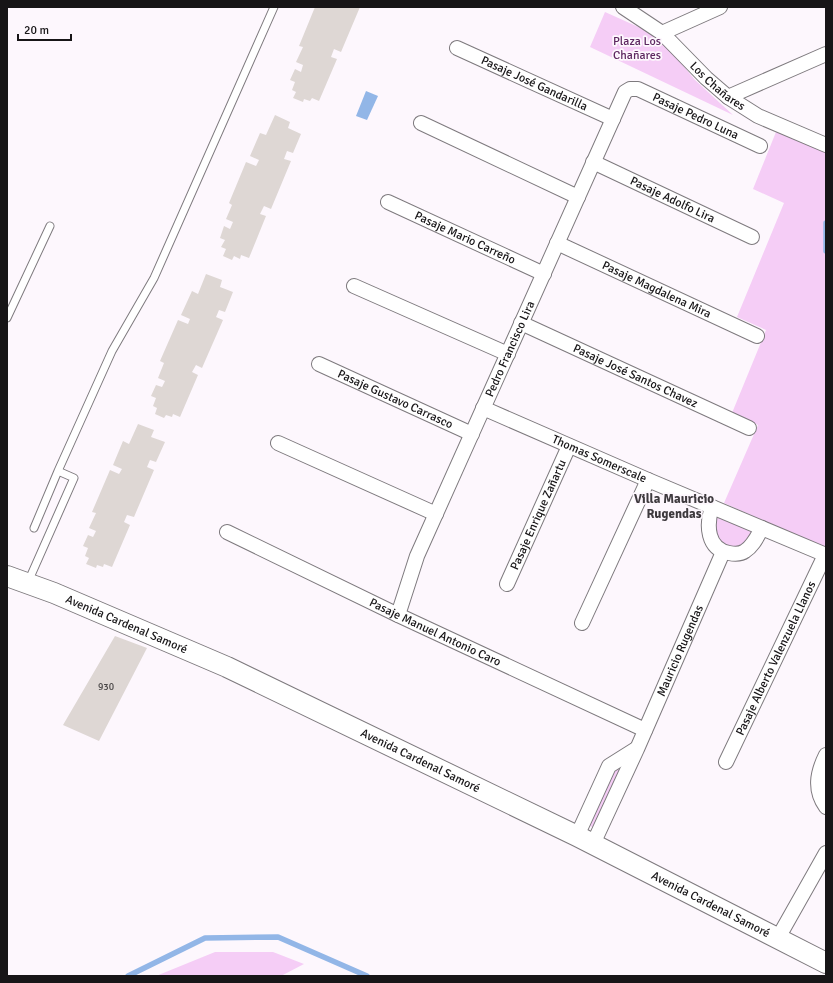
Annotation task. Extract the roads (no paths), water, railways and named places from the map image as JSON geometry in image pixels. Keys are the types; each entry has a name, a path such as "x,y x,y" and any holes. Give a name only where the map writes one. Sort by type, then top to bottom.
{"main road":[{"name":"Avenida Cardenal Samoré","path":"7,576 54,593 228,667 585,840 824,962"}],"street":[{"name":"Los Chañares","path":"623,7 662,33 728,98 758,116 825,144"},
{"path":"662,33 720,7"},
{"name":"Pasaje José Gandarilla","path":"457,48 613,119"},
{"path":"728,98 826,54"},
{"name":"Pedro Francisco Lira","path":"398,615 417,556 593,162 625,92 630,89"},
{"name":"Pasaje Pedro Luna","path":"630,89 638,89 760,146"},
{"path":"421,123 578,197"},
{"name":"Pasaje Adolfo Lira","path":"593,162 752,237"},
{"name":"Pasaje Mario Carreño","path":"388,202 544,274"},
{"name":"Pasaje Magdalena Mira","path":"557,243 757,336"},
{"path":"354,286 508,354"},
{"name":"Pasaje José Santos Chavez","path":"521,323 749,428"},
{"name":"Pasaje Gustavo Carrasco","path":"319,364 472,434"},
{"name":"Thomas Somerscale","path":"484,408 569,446 825,555"},
{"path":"278,443 436,514"},
{"name":"Pasaje Enrique Zañartu","path":"507,584 569,446"},
{"path":"582,623 648,480"},
{"path":"712,507 708,520 710,533 714,545 723,552 733,554 744,552 753,544 762,528"},
{"name":"Pasaje Manuel Antonio Caro","path":"227,532 398,615 645,730"},
{"name":"Mauricio Rugendas","path":"585,840 609,766 637,749 723,552"},
{"name":"Pasaje Alberto Valenzuela Llanos","path":"726,762 825,555"},
{"path":"826,755 820,768 817,783 821,801 826,807"},
{"path":"778,938 826,853"}],"lane":[{"path":"34,528 112,351 154,278 274,7"},
{"path":"7,318 50,226"},
{"path":"28,583 74,478 58,471"}],"water":[{"path":"366,91 378,96 367,120 356,116"}],"waterway":[{"path":"826,223 826,251"},
{"path":"128,976 205,938 278,937 367,976"}],"district":[{"name":"Villa Mauricio Rugendas","path":"674,506"}],"park label":[{"name":"Plaza Los Chañares","path":"637,48"}]}
